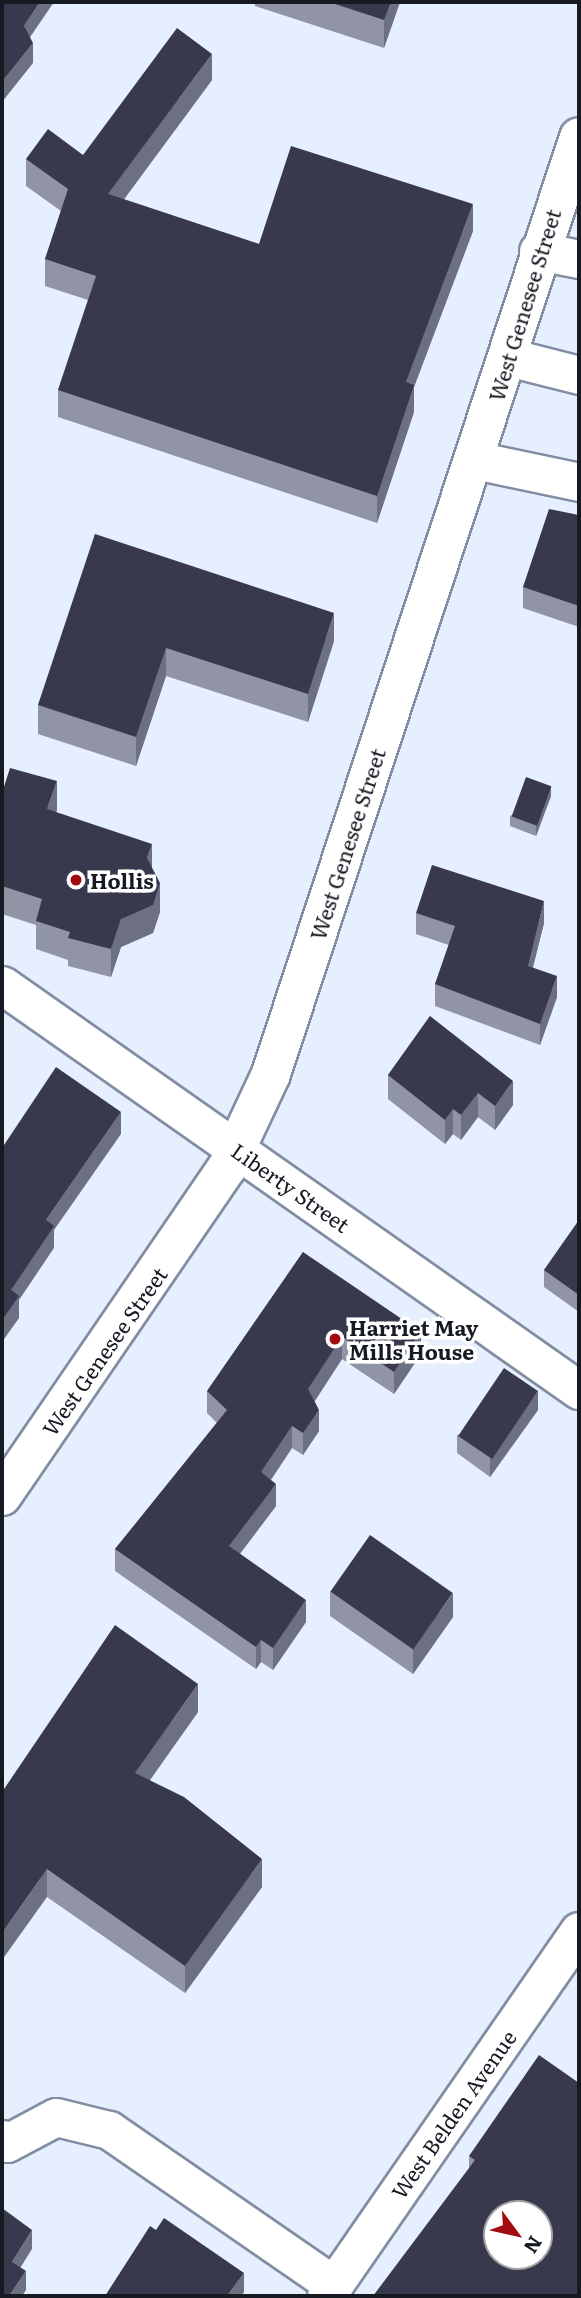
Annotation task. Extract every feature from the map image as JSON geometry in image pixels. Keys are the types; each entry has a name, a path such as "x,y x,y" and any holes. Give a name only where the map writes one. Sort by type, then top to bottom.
{"main road":[{"name":"West Genesee Street","path":"2,1496 118,1335 237,1149 271,1074 508,357 538,251 579,137"}],"street":[{"path":"538,251 579,259"},
{"path":"508,357 579,375"},
{"path":"474,460 579,482"},
{"name":"Liberty Street","path":"2,985 579,1390"},
{"name":"West Belden Avenue","path":"330,2291 579,1931"},
{"path":"2,2139 7,2143 56,2117 109,2130 330,2291"}],"building":[{"path":"2,2 40,2 24,26 33,43 2,82"},
{"path":"329,2 391,2 384,20"},
{"path":"177,28 212,54 108,194 259,244 291,146 473,204 406,382 414,385 377,496 58,390 96,276 45,259 68,189 26,159 48,129 83,155"},
{"path":"549,509 579,515 579,606 523,587"},
{"path":"95,534 334,613 308,694 166,648 136,737 38,705"},
{"name":"Hollis","path":"10,768 57,781 47,809 152,844 147,858 160,883 153,905 121,919 111,949 68,938 70,932 36,921 42,899 2,886 2,793"},
{"path":"526,777 551,786 537,826 512,816"},
{"path":"432,865 544,901 528,966 557,976 540,1024 435,984 455,926 416,913"},
{"path":"430,1016 513,1081 495,1106 478,1093 461,1115 453,1109 445,1120 388,1075"},
{"path":"56,1067 121,1112 46,1220 54,1226 11,1290 19,1296 2,1320 2,1148"},
{"path":"579,1220 579,1295 544,1270"},
{"path":"303,1252 421,1332 394,1372 342,1337 308,1389 319,1410 303,1433 292,1426 261,1472 276,1484 229,1546 306,1600 273,1648 261,1640 256,1647 115,1549 227,1410 207,1391"},
{"path":"504,1368 538,1391 492,1459 458,1436"},
{"path":"370,1535 453,1593 413,1649 330,1592"},
{"path":"115,1625 198,1684 135,1773 184,1797 262,1859 185,1966 47,1869 2,1933 2,1792"},
{"path":"539,2055 579,2083 579,2296 373,2296 475,2160 469,2156"},
{"path":"2,2208 32,2230 12,2262 26,2271 9,2296 2,2296"},
{"path":"164,2218 244,2273 227,2296 105,2296 150,2226 156,2230"}],"place":[{"name":"Hollis","path":"76,880"},
{"name":"Harriet May Mills House","path":"335,1339"}]}
